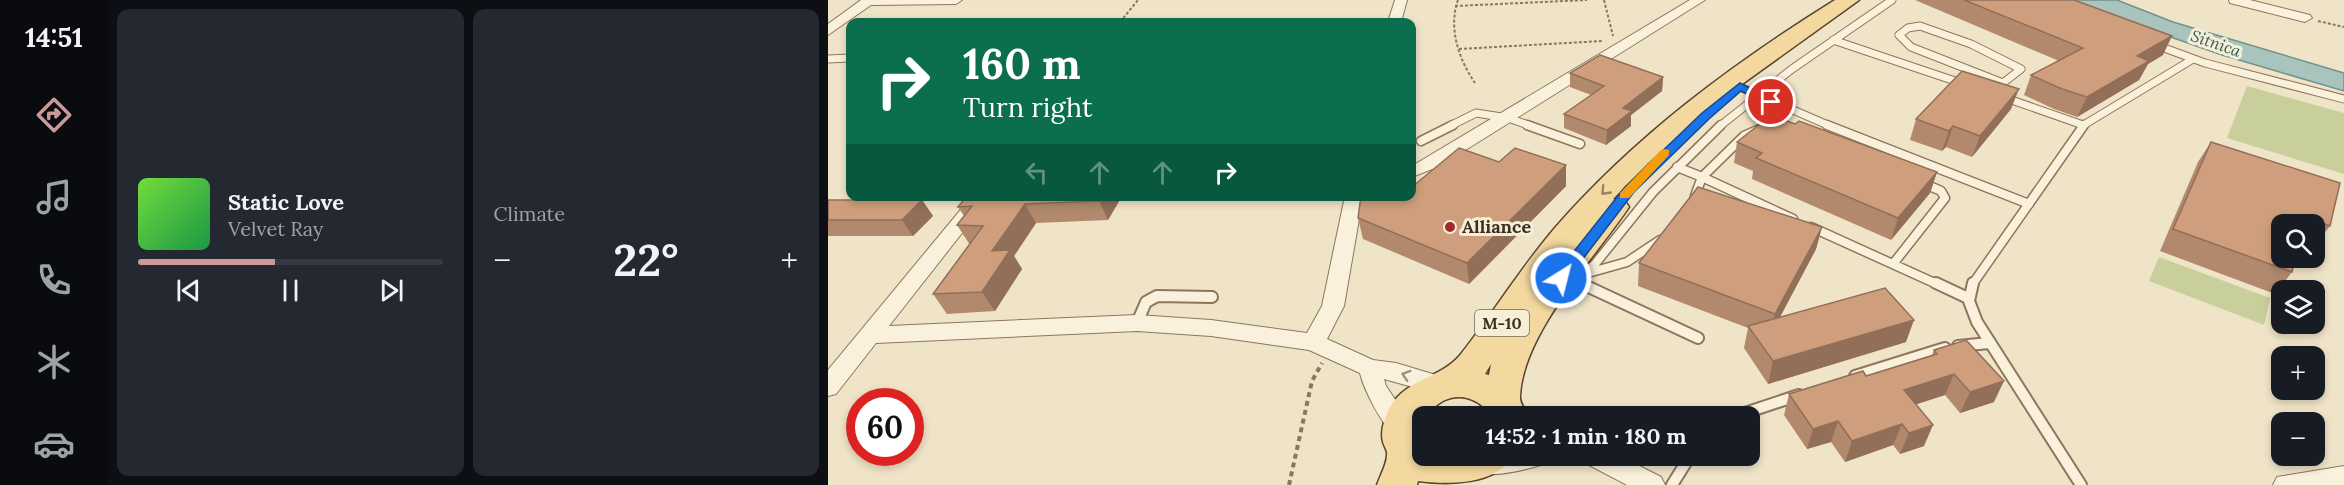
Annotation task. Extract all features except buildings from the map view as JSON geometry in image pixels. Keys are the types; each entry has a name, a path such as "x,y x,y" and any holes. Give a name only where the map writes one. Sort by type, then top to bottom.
{"main road":[{"name":"M-10","path":"1402,455 1406,412 1416,400 1446,385 1472,365 1576,221 1631,164 1694,107 1736,75 1849,0"},
{"name":"M-10","path":"1510,406 1512,351 1564,287 1599,226 1629,189 1690,128 1749,91 1872,0"},
{"name":"M-10","path":"1446,385 1479,385 1505,406"},
{"path":"1402,455 1434,471 1451,472 1475,469"}],"street":[{"path":"828,31 868,1 957,0"},
{"path":"1396,18 1401,0"},
{"path":"1416,170 1508,118 1622,45 1699,0"},
{"path":"2235,0 2305,18"},
{"path":"828,387 978,201"},
{"path":"1322,345 1333,306 1353,201"},
{"path":"870,335 1137,323 1211,328 1322,345 1370,368 1446,385"},
{"path":"1370,368 1402,455"},
{"path":"1615,466 1652,485"},
{"path":"2286,485 2344,477"}],"lane":[{"path":"1588,273 1638,209 1677,167 1731,116 1749,91 1833,40 1892,0"},
{"path":"2003,83 1911,47 1899,35 1906,28 1919,26 1937,31 2021,69 2003,83 1989,92 2083,125"},
{"path":"1833,40 1978,88"},
{"path":"2150,42 2193,59 2344,99"},
{"path":"828,59 846,58"},
{"path":"2081,485 1970,310 1968,298 1970,288 2083,125 2193,59"},
{"path":"1749,91 2029,204"},
{"path":"1421,141 1476,112 1508,118 1580,144"},
{"path":"1689,206 1702,177 1750,131 1775,127"},
{"path":"1677,167 1968,298"},
{"path":"1893,264 1945,198 1941,191 1908,178"},
{"path":"1564,287 1588,273 1613,269 1629,262 1665,235"},
{"path":"1564,287 1698,338"},
{"path":"1137,323 1146,302 1157,296 1212,297"},
{"path":"1840,381 1941,349 1989,343"},
{"path":"1760,408 1808,392"},
{"path":"1672,485 1684,466"}],"path":[{"path":"1123,18 1138,0"},
{"path":"1458,0 1455,6 1461,59 1475,83"},
{"path":"1455,6 1587,0"},
{"path":"1604,0 1614,40 1622,45"},
{"path":"2305,18 2344,27"},
{"path":"1459,49 1603,41"},
{"path":"1288,485 1322,345"}],"green space":[{"path":"2247,86 2344,113 2344,174 2227,138"},
{"path":"2159,257 2270,298 2264,325 2149,281"}],"water":[{"name":"Sitnica","path":"2065,0 2117,0 2173,22 2344,73 2344,91 2222,55"}],"slow traffic":[{"path":"1624,196 1665,152"}],"place":[{"name":"Alliance","path":"1450,227"}],"route":[{"path":"1561,278 1629,189 1706,115 1740,87 1771,102"}]}
